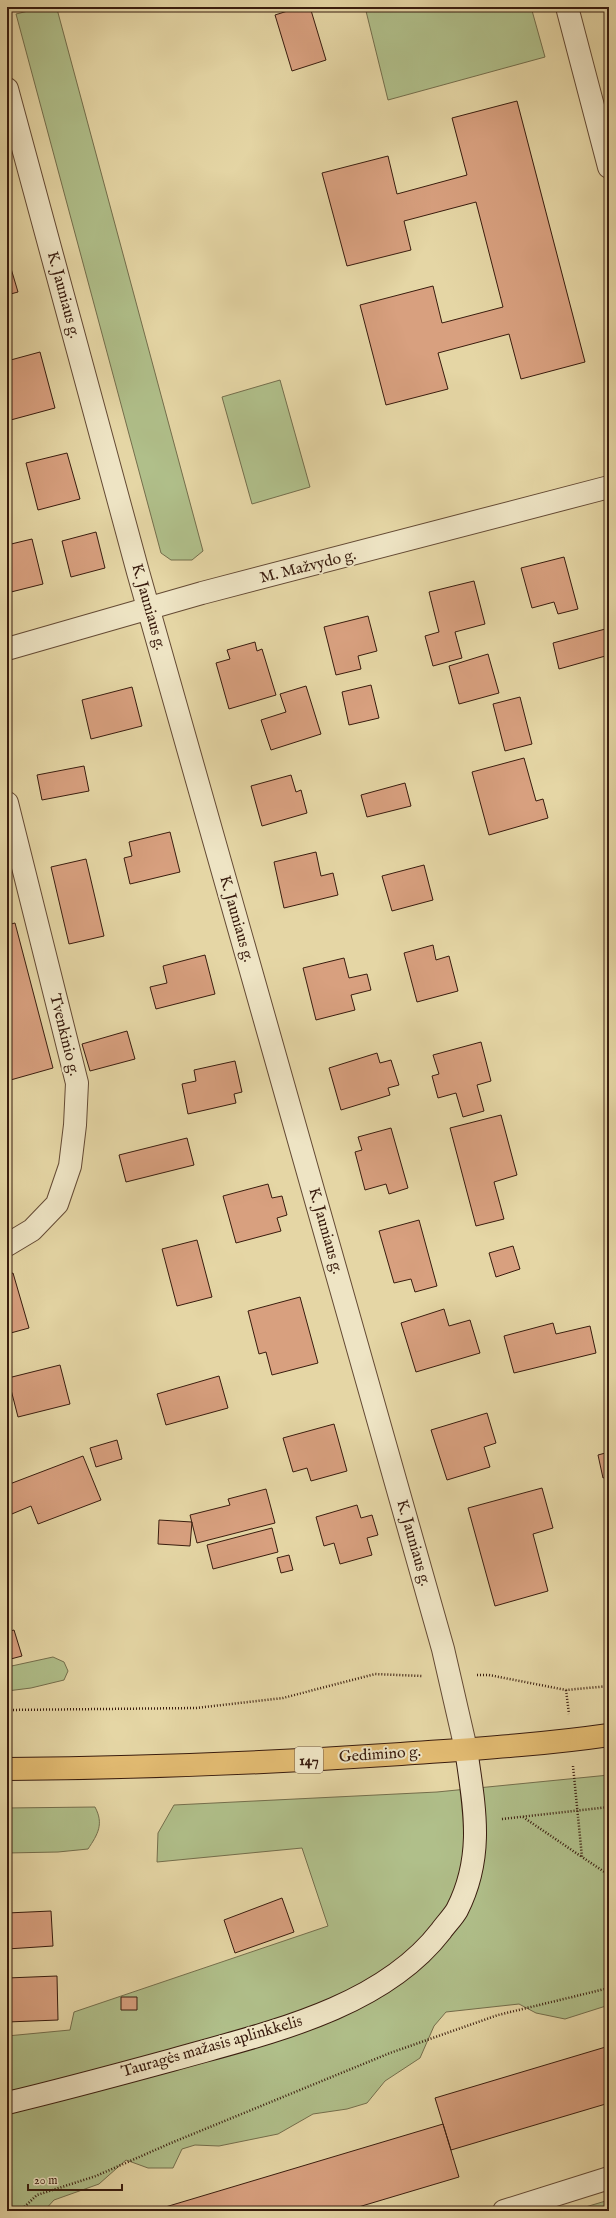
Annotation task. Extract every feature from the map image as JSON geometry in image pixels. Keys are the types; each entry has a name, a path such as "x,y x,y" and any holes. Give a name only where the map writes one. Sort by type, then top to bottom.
{"main road":[{"name":"Gedimino g.","path":"7,1769 159,1767 278,1762 466,1749 571,1740 609,1735"}],"street":[{"path":"567,7 609,167"},
{"name":"K. Jauniaus g.","path":"7,89 148,608 449,1675 466,1749"},
{"name":"M. Mažvydo g.","path":"7,649 148,608 609,487"},
{"name":"Tvenkinio g.","path":"7,803 76,1083 75,1125 70,1166 57,1204 32,1230 7,1245"},
{"name":"Tauragės mažasis aplinkkelis","path":"7,2103 282,2029 350,2001 405,1969 432,1943 457,1910 473,1867 476,1822 466,1749"},
{"path":"504,2211 609,2178"}],"path":[{"path":"7,1710 196,1708 283,1698 376,1674 417,1677 489,1675 566,1690 609,1686"},
{"path":"566,1690 582,1857"},
{"path":"498,1820 578,1812 609,1807"},
{"path":"522,1817 609,1875"},
{"path":"20,2211 37,2195 96,2176 390,2053 498,2015 609,1988"}],"green space":[{"path":"44,7 57,9 203,551 192,560 171,560 161,553 16,14"},
{"path":"365,7 531,7 545,57 388,100"},
{"path":"280,380 310,487 252,504 222,397"},
{"path":"53,1657 64,1662 68,1671 64,1680 31,1688 7,1691 7,1667"},
{"path":"609,1775 609,2005 565,2019 536,2013 519,2004 446,2012 434,2026 420,2058 385,2081 367,2103 347,2109 313,2114 278,2134 219,2146 195,2145 182,2149 173,2168 148,2168 126,2160 99,2184 54,2200 44,2211 7,2211 7,2036 70,2030 74,2012 328,1926 302,1848 157,1862 158,1833 174,1805 437,1792"},
{"path":"95,1807 98,1813 99,1829 88,1849 58,1852 7,1853 7,1808"},
{"path":"609,2200 609,2211 572,2211"}],"building":[{"path":"300,7 310,7 326,60 292,71 275,15"},
{"path":"517,101 585,362 521,379 509,334 438,353 448,389 386,405 360,305 433,286 442,323 503,307 476,202 404,221 411,250 347,266 322,173 388,156 397,194 467,175 452,118"},
{"path":"7,255 18,292 7,295"},
{"path":"40,352 55,408 7,421 7,361"},
{"path":"67,453 80,499 38,510 26,463"},
{"path":"96,532 105,568 71,577 62,541"},
{"path":"32,539 43,584 7,593 7,545"},
{"path":"564,557 578,609 558,614 554,602 532,608 521,568"},
{"path":"474,581 485,624 455,632 462,658 433,666 425,636 439,632 429,592"},
{"path":"368,616 377,651 358,656 361,669 336,675 324,627"},
{"path":"609,628 609,655 559,669 553,643"},
{"path":"255,642 257,651 262,649 276,695 229,709 216,663 230,659 227,650"},
{"path":"488,654 499,693 459,704 449,666"},
{"path":"371,685 379,718 349,725 342,692"},
{"path":"306,686 321,734 271,750 261,720 286,712 280,694"},
{"path":"132,687 142,726 91,739 82,700"},
{"path":"520,697 532,744 505,751 493,704"},
{"path":"609,729 609,744 605,730"},
{"path":"524,758 536,801 543,799 548,818 489,835 472,772"},
{"path":"84,766 89,791 42,800 37,775"},
{"path":"291,775 296,792 301,790 307,813 262,826 251,786"},
{"path":"405,783 411,806 367,817 361,795"},
{"path":"170,832 180,872 130,884 124,858 132,856 129,842"},
{"path":"316,852 321,876 333,873 338,895 284,908 274,862"},
{"path":"86,859 104,936 69,944 51,867"},
{"path":"424,865 433,900 392,911 382,876"},
{"path":"15,923 53,1068 7,1081 7,925"},
{"path":"433,945 436,960 449,956 458,991 417,1002 404,953"},
{"path":"205,955 215,994 156,1009 150,987 167,983 163,966"},
{"path":"344,958 349,978 367,974 371,990 351,995 355,1010 316,1020 303,968"},
{"path":"127,1031 135,1059 90,1071 82,1044"},
{"path":"481,1042 491,1081 477,1085 484,1111 463,1117 456,1093 438,1098 432,1076 439,1074 433,1055"},
{"path":"377,1053 380,1063 391,1060 399,1085 388,1088 390,1095 341,1110 329,1068"},
{"path":"235,1061 242,1092 234,1094 236,1103 188,1114 182,1084 196,1081 194,1070"},
{"path":"501,1115 517,1175 494,1182 504,1219 476,1226 450,1128"},
{"path":"391,1128 408,1188 389,1194 386,1184 365,1190 355,1152 362,1150 358,1137"},
{"path":"187,1138 194,1165 126,1182 119,1155"},
{"path":"268,1184 272,1198 282,1196 287,1215 277,1218 281,1231 236,1243 223,1196"},
{"path":"419,1220 437,1286 415,1292 411,1279 394,1283 379,1231"},
{"path":"197,1240 212,1297 177,1306 162,1249"},
{"path":"513,1246 520,1269 496,1277 489,1253"},
{"path":"13,1273 29,1328 7,1334 7,1275"},
{"path":"300,1297 318,1363 272,1375 266,1352 259,1354 248,1311"},
{"path":"444,1309 449,1326 470,1320 480,1353 416,1372 401,1323"},
{"path":"553,1323 556,1334 590,1326 596,1353 514,1373 504,1336"},
{"path":"60,1365 70,1404 18,1417 8,1378"},
{"path":"219,1376 228,1408 166,1425 157,1394"},
{"path":"487,1413 496,1443 484,1447 490,1467 447,1480 431,1430"},
{"path":"334,1424 347,1471 311,1481 307,1468 293,1472 283,1438"},
{"path":"117,1440 122,1459 96,1467 90,1448"},
{"path":"609,1452 609,1476 603,1478 598,1455"},
{"path":"83,1456 101,1500 38,1524 31,1506 7,1516 7,1485"},
{"path":"542,1488 553,1528 533,1534 548,1591 495,1606 468,1508"},
{"path":"266,1489 275,1523 197,1543 190,1515 230,1505 228,1499"},
{"path":"357,1505 361,1518 372,1515 378,1535 367,1538 372,1555 340,1564 334,1543 324,1546 316,1517"},
{"path":"159,1520 192,1522 190,1546 158,1544"},
{"path":"272,1528 278,1552 213,1569 207,1545"},
{"path":"289,1555 293,1570 281,1573 277,1558"},
{"path":"14,1630 22,1656 7,1660 7,1632"},
{"path":"282,1898 294,1932 235,1953 224,1920"},
{"path":"51,1911 53,1946 7,1949 7,1913"},
{"path":"57,1976 58,2020 7,2022 7,1978"},
{"path":"121,1997 137,1997 137,2010 121,2010"},
{"path":"609,2046 609,2103 451,2150 435,2098"},
{"path":"443,2124 459,2177 345,2211 152,2211"}]}
